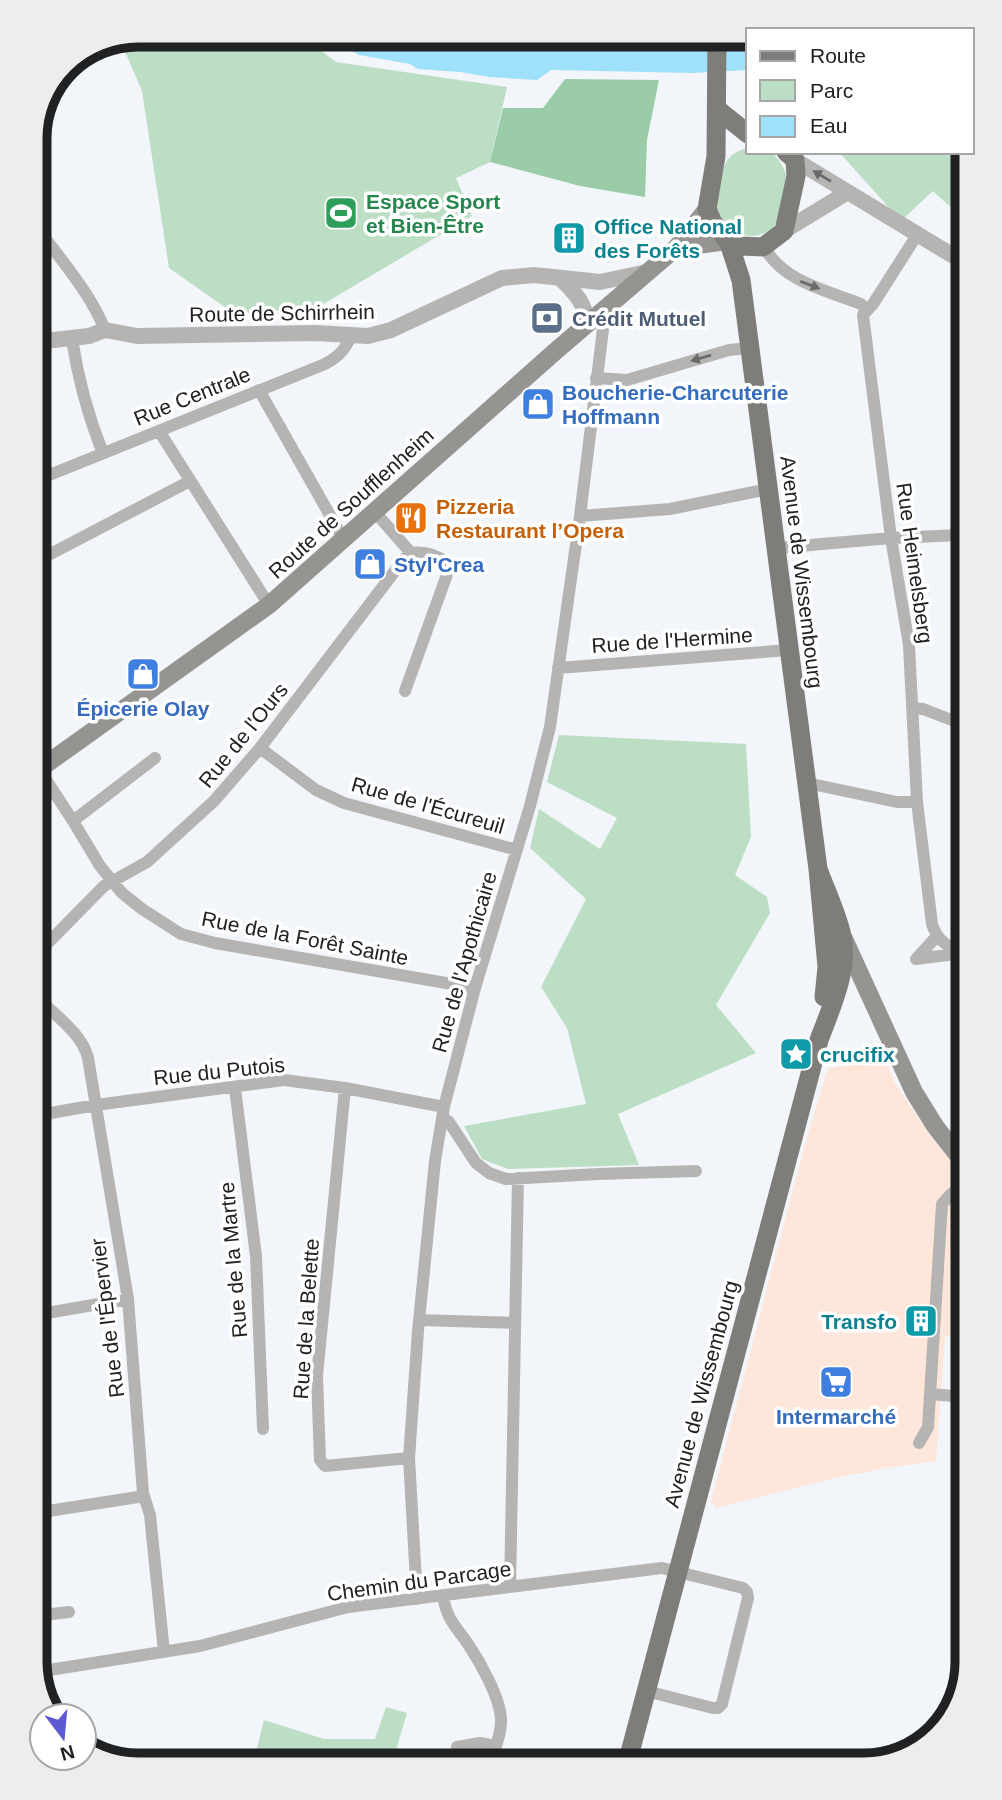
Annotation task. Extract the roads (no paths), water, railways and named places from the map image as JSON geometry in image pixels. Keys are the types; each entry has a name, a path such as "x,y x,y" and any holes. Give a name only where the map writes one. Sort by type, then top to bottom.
{"main road":[{"path":"707,209 716,156 717,47"},
{"path":"717,101 746,132"},
{"path":"716,156 723,148 746,135"},
{"path":"741,280 763,247 784,232 796,176 789,154"},
{"name":"Avenue de Wissembourg","path":"630,1753 819,1040 832,1003 836,973 822,915 741,280 728,242 712,221 707,209"},
{"name":"Route de Soufflenheim","path":"47,763 269,605 676,248 707,209"},
{"path":"676,248 728,242 763,247"},
{"name":"Avenue de Wissembourg","path":"818,869 842,934 844,951 820,1017 819,1040"},
{"path":"842,934 914,1092 955,1152"},
{"path":"836,973 866,988"},
{"path":"832,1003 838,994 846,989 866,988"}],"street":[{"path":"789,154 955,257"},
{"path":"784,232 848,192"},
{"path":"763,247 775,263 793,278 861,304 866,310 873,304 917,234"},
{"path":"47,241 99,313 105,330"},
{"name":"Route de Schirrhein","path":"47,341 89,336 105,330 137,336 315,333 368,336 391,330 502,278 534,275 600,282 647,272"},
{"path":"560,278 580,299 586,312 599,314 587,280"},
{"name":"Rue Heimelsberg","path":"866,310 863,323 908,646 917,802 932,924 937,936"},
{"name":"Rue de l'Apothicaire","path":"417,1599 409,1458 435,1161 443,1112 475,988 530,806 550,727 604,321 599,314"},
{"name":"Rue Centrale","path":"47,476 336,358 346,348 351,336"},
{"path":"72,339 85,402 103,453"},
{"path":"596,378 627,380 729,350 749,348"},
{"path":"258,390 344,540"},
{"path":"159,430 269,605"},
{"path":"47,556 190,481"},
{"path":"580,516 670,509 768,489"},
{"path":"375,512 411,553 421,551 442,558 448,563 449,569 405,691"},
{"path":"776,548 955,535"},
{"name":"Rue de l'Ours","path":"47,944 104,886 147,862 214,801 260,748 411,553"},
{"name":"Rue de l'Hermine","path":"558,668 789,650"},
{"path":"912,708 923,709 955,721"},
{"name":"Rue de l'Écureuil","path":"260,748 316,790 344,803 517,850"},
{"path":"73,821 155,758"},
{"name":"Rue de la Forêt Sainte","path":"47,781 100,866 122,893 181,934 215,943 475,988"},
{"path":"807,783 897,802 917,802"},
{"path":"955,949 937,936 916,959 955,954"},
{"name":"Rue de l'Épervier","path":"47,1007 85,1048 96,1105 128,1299 144,1493 150,1515 164,1652"},
{"name":"Rue du Putois","path":"47,1114 284,1080 345,1088 443,1112"},
{"name":"Rue de la Martre","path":"235,1088 256,1256 263,1429"},
{"name":"Rue de la Belette","path":"345,1088 317,1377 320,1460 325,1466 409,1458"},
{"path":"443,1112 476,1163 489,1173 506,1179 696,1171"},
{"path":"510,1587 518,1178"},
{"path":"919,1443 928,1427 942,1204 955,1192"},
{"path":"47,1313 128,1299"},
{"path":"419,1320 515,1323"},
{"path":"931,1394 955,1396"},
{"path":"47,1511 138,1497 144,1493"},
{"name":"Chemin du Parcage","path":"48,1670 200,1646 348,1607 662,1568 743,1588 748,1598 722,1704 713,1708 646,1691"},
{"path":"443,1596 446,1613 477,1657 501,1717 493,1753"},
{"path":"47,1615 69,1612"},
{"path":"457,1746 480,1743 495,1745"}],"water":[{"path":"344,47 746,47 746,70 693,73 551,70 537,80 418,69 410,64 359,55"}],"place":[{"name":"Espace Sport et Bien-Être","path":"341,213"},
{"name":"Office National des Forêts","path":"569,238"},
{"name":"Crédit Mutuel","path":"547,318"},
{"name":"Boucherie-Charcuterie Hoffmann","path":"538,404"},
{"name":"Pizzeria Restaurant l’Opera","path":"411,518"},
{"name":"Styl'Crea","path":"370,564"},
{"name":"Épicerie Olay","path":"143,674"},
{"name":"crucifix","path":"796,1054"},
{"name":"Transfo","path":"921,1321"},
{"name":"Intermarché","path":"836,1382"}]}
